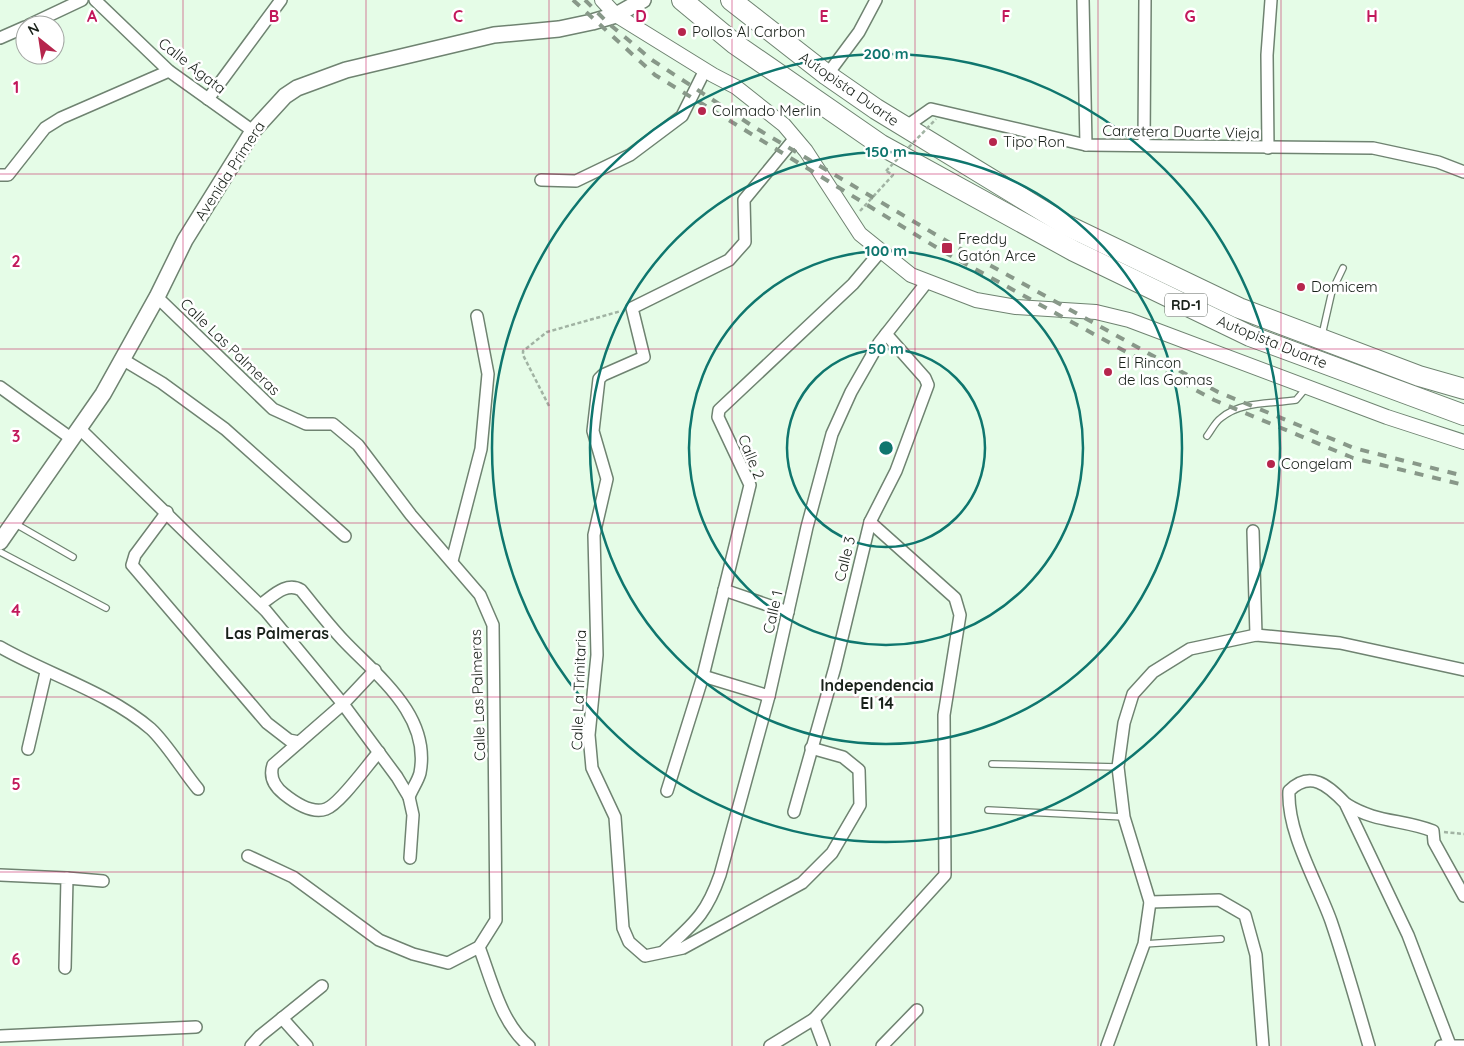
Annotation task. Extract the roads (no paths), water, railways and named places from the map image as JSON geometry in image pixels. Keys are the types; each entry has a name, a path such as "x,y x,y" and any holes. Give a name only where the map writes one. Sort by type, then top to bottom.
{"highway":[{"name":"Autopista Duarte","path":"682,0 735,44 881,144 1074,250 1250,336 1464,415"},
{"name":"Autopista Duarte","path":"731,0 827,75 904,128 1066,225 1240,308 1418,376 1464,388"}],"main road":[{"path":"616,15 626,0"},
{"name":"Avenida Primera","path":"0,542 76,433 122,359 157,297 185,240 253,130 274,107 297,88 346,70 494,35 559,28 616,15 643,0"}],"street":[{"path":"50,15 82,0"},
{"name":"Calle Ágata","path":"95,0 169,71 253,130"},
{"path":"208,99 281,0"},
{"path":"602,0 616,15 736,87 784,126 796,138 860,234 911,275 976,300 1016,308 1096,312 1129,320 1387,417 1464,442"},
{"path":"827,75 859,32 876,0"},
{"path":"1083,0 1086,145"},
{"path":"1144,144 1145,0"},
{"path":"1268,148 1268,55 1271,0"},
{"path":"0,38 15,31"},
{"path":"541,180 576,181 630,155 682,116 705,70"},
{"path":"0,176 8,175 29,145 45,128 53,123 169,71"},
{"name":"Carretera Duarte Vieja","path":"904,128 931,109 1086,145 1144,144 1268,148 1373,148 1438,162 1464,172"},
{"name":"Calle La Trinitaria","path":"796,138 744,200 746,239 729,260 632,308 644,357 603,374 597,386 593,431 607,478 594,535 597,655 589,735 592,768 615,817 623,928 629,942 645,956 683,948 802,883 832,854 860,805 859,770 843,757 811,748"},
{"name":"Calle 2","path":"666,791 703,676 750,486 718,417 719,410 853,284 880,252"},
{"name":"Calle 1","path":"663,952 698,920 712,898 770,696 807,527 832,434 851,392 886,334 927,282"},
{"name":"Calle Las Palmeras","path":"157,297 273,409 306,424 333,424 358,445 411,515 480,595 493,625 496,920 479,947"},
{"path":"452,561 481,449 488,374 477,316"},
{"name":"Calle 3","path":"794,812 835,667 870,522 896,471 928,385 925,378 886,334"},
{"path":"122,359 162,383 225,430 346,536"},
{"path":"0,387 76,433 167,512 260,605 343,704 409,797 413,815 410,858"},
{"path":"167,512 135,555 132,565 267,723 289,740 299,742"},
{"path":"770,1046 814,1019 945,875 944,715 960,615 955,598 870,522"},
{"path":"1253,531 1256,635"},
{"path":"260,605 285,588 294,586 301,590 343,640 374,670 411,716 420,747 420,773 409,797"},
{"path":"724,590 788,612"},
{"path":"1107,1046 1144,944 1150,902 1124,818 1118,767 1124,723 1134,694 1153,672 1190,649 1256,635 1340,643 1464,670"},
{"path":"0,647 46,672 115,704 151,730 198,789"},
{"path":"374,670 343,704 273,764 270,773 275,787 296,803 315,809 326,809 333,805 378,752"},
{"path":"28,749 46,672"},
{"path":"703,676 770,696"},
{"path":"1369,1046 1331,922 1293,824 1288,804 1289,791 1298,783 1314,781 1329,786 1345,803 1361,813 1378,819 1433,831 1434,842 1464,896"},
{"path":"1345,803 1408,935 1445,1045 1463,1046"},
{"path":"248,856 293,877 379,940 413,954 448,963 479,947 506,1017 513,1030 529,1046"},
{"path":"0,875 104,881"},
{"path":"65,968 67,878"},
{"path":"1150,902 1219,900 1245,915 1256,955 1263,1046"},
{"path":"251,1046 260,1036 322,986"},
{"path":"882,1046 917,1010"},
{"path":"282,1018 307,1046"},
{"path":"814,1019 824,1046"},
{"path":"0,1036 196,1027"}],"lane":[{"path":"1320,339 1325,329 1332,291 1343,268"},
{"path":"1207,436 1219,418 1233,410 1251,405 1296,400 1307,387"},
{"path":"14,523 73,557"},
{"path":"0,552 106,608"},
{"path":"992,764 1118,767"},
{"path":"988,810 1124,818"},
{"path":"1144,944 1221,939"}],"railway":[{"path":"573,0 655,75 944,252 1214,400 1353,458 1464,485"},
{"path":"585,0 607,22 652,60 754,127 950,243 1218,392 1354,448 1464,476"}],"place":[{"name":"Pollos Al Carbon","path":"682,32"},
{"name":"Colmado Merlin","path":"702,111"},
{"name":"Tipo Ron","path":"993,142"},
{"name":"Freddy Gatón Arce","path":"947,248"},
{"name":"Domicem","path":"1301,287"},
{"name":"El Rincon de las Gomas","path":"1108,372"},
{"name":"Congelam","path":"1271,464"}],"district":[{"name":"Las Palmeras","path":"277,633"},
{"name":"Independencia El 14","path":"877,694"}]}
